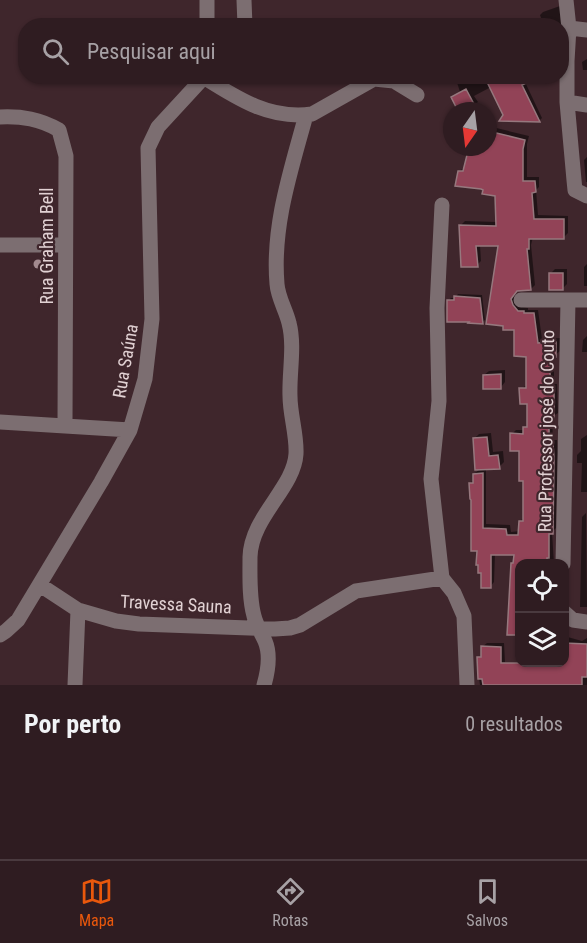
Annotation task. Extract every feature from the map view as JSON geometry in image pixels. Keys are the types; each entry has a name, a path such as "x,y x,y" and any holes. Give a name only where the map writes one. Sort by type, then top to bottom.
{"street":[{"path":"207,0 207,18"},
{"path":"244,0 245,18"},
{"path":"566,0 568,18"},
{"path":"569,28 587,30"},
{"name":"Rua Saúna","path":"0,634 18,620 102,482 130,430 145,379 152,319 148,148 158,127 204,84"},
{"path":"219,84 253,107 306,115 312,114 367,84"},
{"path":"399,84 417,95"},
{"path":"567,84 573,180 575,190 587,196"},
{"path":"567,102 587,105"},
{"path":"264,685 268,669 268,655 266,643 253,627 251,543 288,476 296,455 290,395 291,334 277,286 276,248 281,211 306,115"},
{"name":"Rua Graham Bell","path":"0,117 37,119 59,130 66,156 65,424"},
{"path":"442,205 437,308 439,401 431,479 442,578 454,593 464,616 467,685"},
{"path":"0,244 65,245"},
{"path":"521,300 587,300"},
{"name":"Rua Professor josé do Couto","path":"563,559 568,300"},
{"path":"0,422 65,424 130,430"},
{"name":"Travessa Sauna","path":"40,585 78,610 116,621 140,624 290,628 300,625 356,591 442,578"},
{"path":"75,685 78,610"},
{"path":"565,613 573,620 587,622"}],"building":[{"path":"488,84 524,84 522,85 540,122 499,121 503,115"},
{"path":"466,89 473,102 454,102 451,97"},
{"path":"497,133 525,140 523,181 535,181 536,192 532,193 534,219 564,219 564,239 529,239 529,249 527,249 531,290 517,291 511,299 518,311 534,313 538,343 556,342 556,357 550,357 550,388 554,388 554,418 549,419 549,444 553,444 554,458 553,534 549,534 549,558 515,559 515,635 507,635 511,563 513,563 514,555 491,555 491,588 481,588 481,573 478,573 478,565 476,565 477,551 471,551 469,483 473,483 473,474 483,473 483,528 506,529 507,535 518,535 519,521 523,521 523,481 519,481 519,451 510,451 510,433 523,434 523,427 527,427 527,404 520,404 519,388 526,388 526,357 514,356 514,330 503,330 503,326 486,324 498,246 476,246 478,267 461,267 459,225 496,226 495,196 482,194 481,189 455,186 458,171 463,171 467,156 497,156"},
{"path":"549,273 563,273 563,290 549,290"},
{"path":"454,296 480,298 483,324 447,322 447,300 454,300"},
{"path":"501,374 501,389 483,389 483,375"},
{"path":"487,437 489,456 498,455 500,469 475,470 473,438"},
{"path":"569,643 587,644 587,677 582,677 582,685 483,685 482,679 478,679 477,657 481,657 481,646 501,647 501,663 515,663 515,667 569,667"}]}
